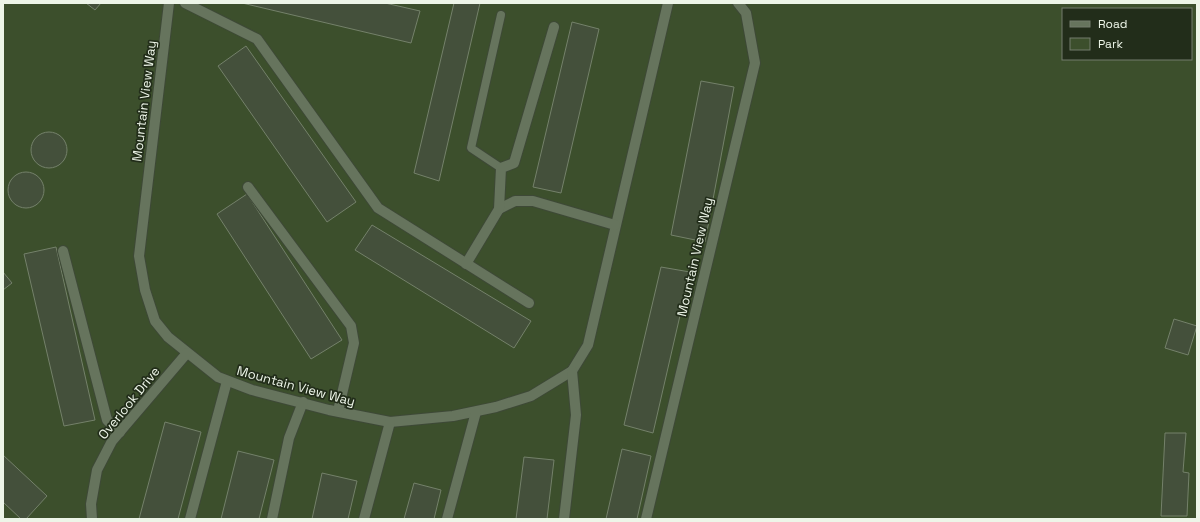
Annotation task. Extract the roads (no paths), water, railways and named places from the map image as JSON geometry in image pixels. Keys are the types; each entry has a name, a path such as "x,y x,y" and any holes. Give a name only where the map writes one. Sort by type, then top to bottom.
{"street":[{"name":"Mountain View Way","path":"169,3 139,256 145,290 155,321 168,337 187,353 218,377 227,381 252,390 304,402 338,412 390,422 453,416 476,412 531,396 572,371 588,345 668,3"},
{"path":"185,3 257,39 378,208 529,303"},
{"name":"Mountain View Way","path":"646,519 755,63 746,13 738,3"},
{"path":"466,264 499,208 500,168 514,163 554,26"},
{"path":"248,187 351,326 354,343 338,412"},
{"path":"499,208 515,201 534,201 615,225"},
{"path":"63,252 106,420 120,432"},
{"name":"Overlook Drive","path":"92,519 91,504 97,470 112,441 187,353"},
{"path":"564,519 576,415 572,371"},
{"path":"190,519 227,381"},
{"path":"272,519 289,438 304,402"},
{"path":"447,519 476,412"},
{"path":"364,519 390,422"}],"lane":[{"path":"500,168 471,148 501,15"}]}
